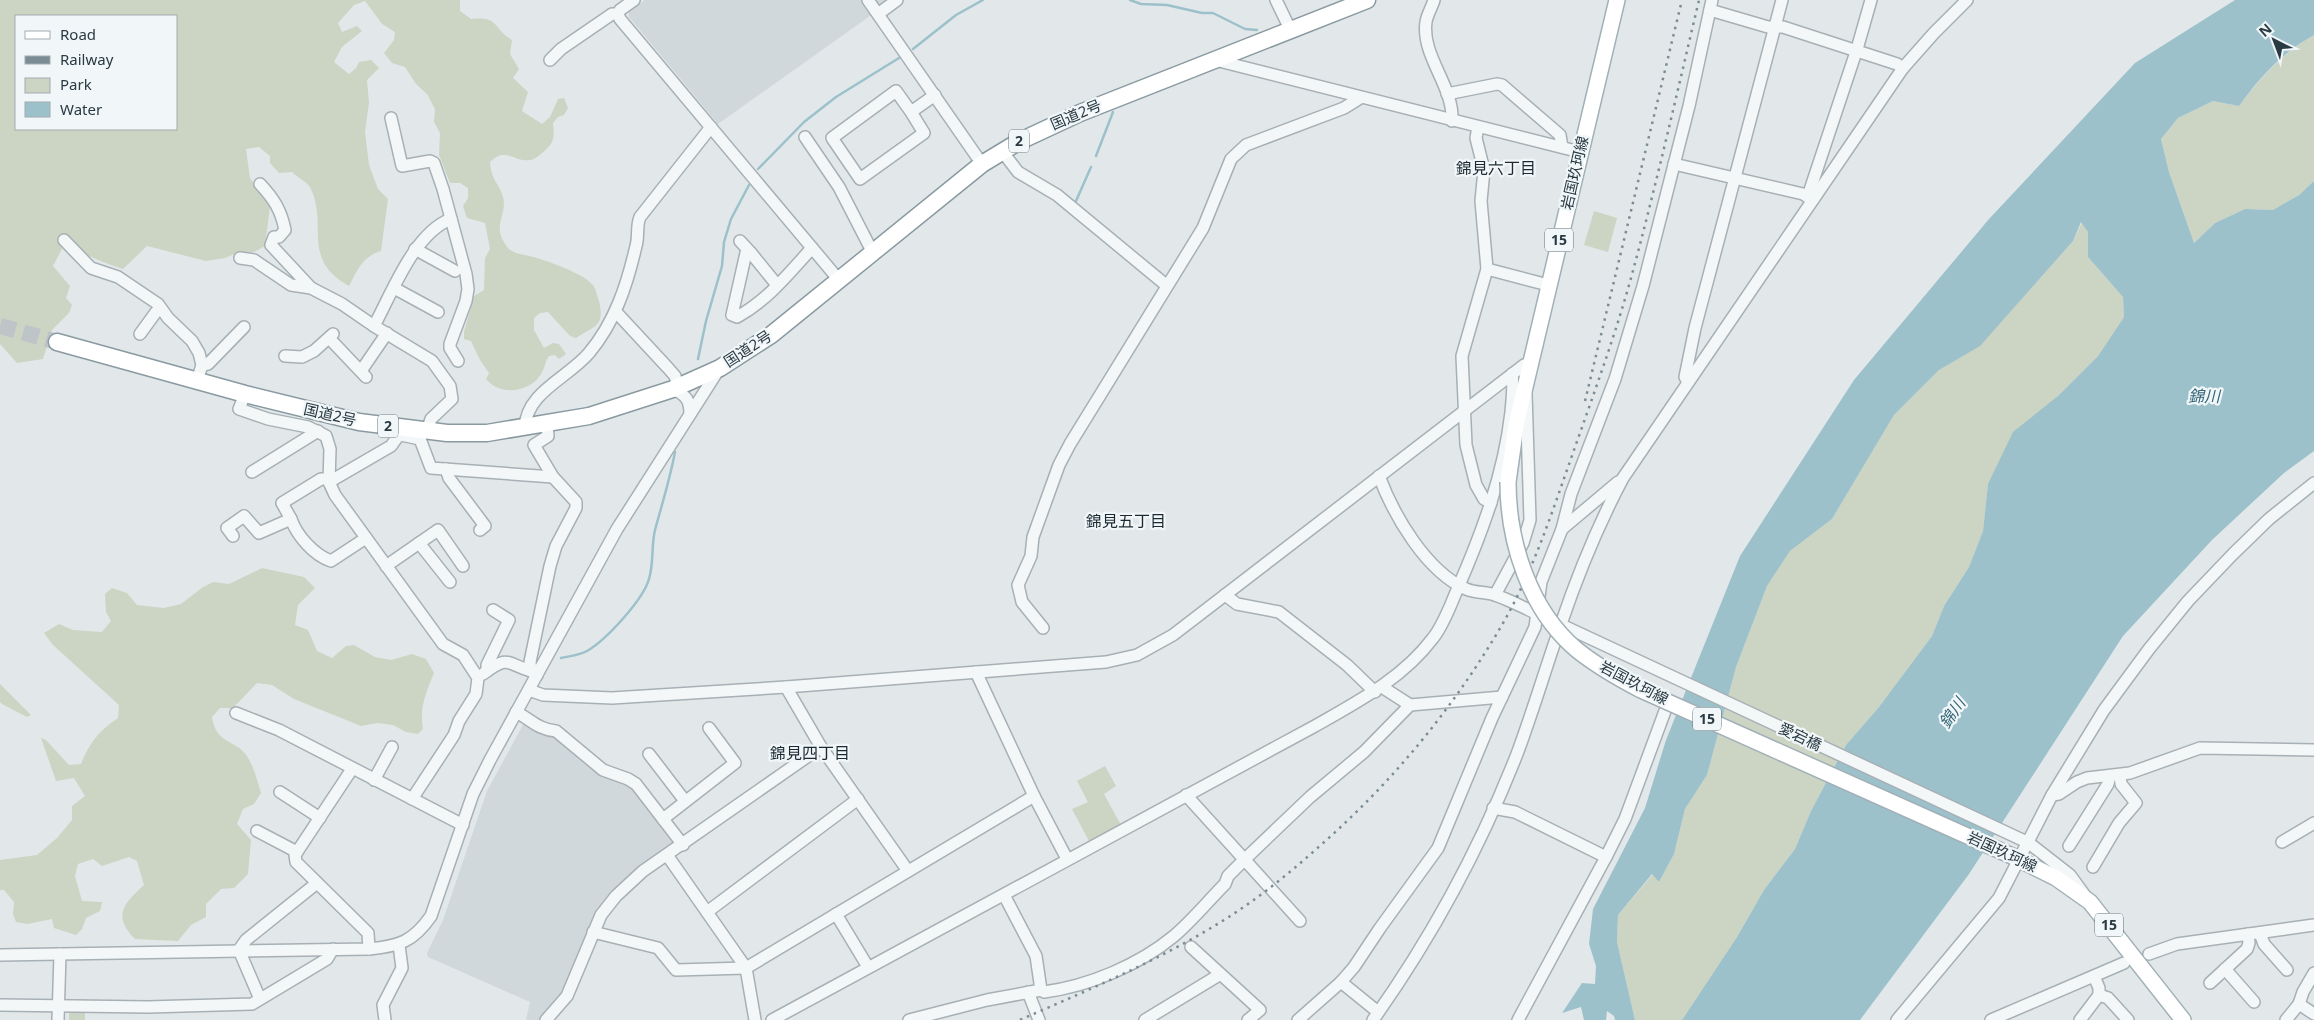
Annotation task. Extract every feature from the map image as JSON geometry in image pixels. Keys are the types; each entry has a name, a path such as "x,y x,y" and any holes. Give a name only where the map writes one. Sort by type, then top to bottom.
{"highway":[{"name":"国道2号","path":"57,342 245,394 402,432 427,430 487,432 525,428 588,416 676,388 720,368 771,335 982,164 1002,151 1049,126 1368,0"}],"main road":[{"name":"岩国玖珂線","path":"1617,0 1502,485 1511,527 1526,576 1555,626 1582,653 1608,672 1641,690 2017,857 2071,887 2090,902 2183,1020"}],"street":[{"path":"618,14 620,10 634,0"},
{"path":"868,0 982,164"},
{"path":"878,14 897,0"},
{"path":"1276,0 1290,30"},
{"path":"1434,0 1426,21 1426,39 1453,108 1452,121"},
{"path":"1688,382 1686,377 1688,355 1782,0"},
{"path":"1810,198 1871,0"},
{"path":"1341,982 1375,1016 1442,914 1494,808 1517,753 1560,625 1593,540 1623,478 1810,198 1902,68 1967,0"},
{"path":"1298,1020 1341,982 1438,848 1502,696 1535,627 1541,582 1562,529 1571,494 1615,379 1629,333 1674,164 1711,5 1768,27 1783,27 1857,49 1897,64 1902,68"},
{"path":"550,60 561,49 612,14 618,14"},
{"path":"618,14 620,19 839,280"},
{"path":"1213,60 1580,152"},
{"path":"1447,94 1497,84 1502,85 1560,136 1562,147"},
{"path":"896,91 911,112 924,133 860,179 832,138 896,91"},
{"path":"911,112 935,96"},
{"path":"1043,628 1022,602 1018,585 1031,556 1035,531 1059,465 1166,285 1203,228 1231,159 1246,145 1344,108 1360,98"},
{"path":"391,118 402,166 430,161 434,163 444,189 466,274 468,289 466,301 450,344 453,354 458,361"},
{"path":"525,428 525,416 536,399 589,354 616,312 637,244 639,233 637,224 640,217 710,127"},
{"path":"1478,127 1476,138 1484,170 1481,201 1487,269 1462,356 1466,445 1476,485 1484,499 1491,502"},
{"path":"805,137 839,187 872,252"},
{"path":"1002,151 1018,172 1057,195 1166,285"},
{"path":"1674,164 1810,198"},
{"path":"260,184 277,203 282,217 284,230 279,237 274,237 271,245 312,288 342,304 432,361 450,386 452,399 431,419 427,430"},
{"path":"374,326 415,249 442,222 451,219"},
{"path":"64,240 91,268 118,277 152,299 168,318 192,341 199,353 202,365 197,381"},
{"path":"740,240 778,285"},
{"path":"751,254 746,254 732,314 737,317 764,299 812,248"},
{"path":"415,249 454,271"},
{"path":"240,258 254,260 291,285 312,288"},
{"path":"1487,269 1548,285"},
{"path":"394,288 438,312"},
{"path":"140,334 156,312 161,309"},
{"path":"616,312 675,376 676,388 684,394 690,403 690,414"},
{"path":"202,365 208,364 244,327"},
{"path":"285,356 302,357 314,351 331,336 363,374 387,333"},
{"path":"529,690 543,695 612,698 786,687 1106,662 1137,654 1170,638 1465,408 1524,365 1530,364"},
{"path":"0,956 369,949 399,944 413,938 422,930 430,916 473,794 529,690 534,673 618,529 720,368"},
{"path":"772,1020 1186,796 1379,689 1434,638 1459,585 1491,502 1502,485 1512,399 1512,374"},
{"path":"1495,595 1523,543 1530,520 1528,416 1525,387"},
{"path":"245,394 239,409 318,430 329,442 329,481 335,495 442,644 463,656 482,674"},
{"path":"534,673 530,662 550,566 556,546 576,508 576,502 553,477 534,445 548,436 547,424"},
{"path":"252,472 318,430"},
{"path":"366,538 331,561 321,558 294,525 282,503 321,479 329,481 392,446 402,432 420,439 430,468 553,477"},
{"path":"446,469 449,478 485,526 480,530"},
{"name":"愛宕橋","path":"1379,476 1401,519 1423,555 1438,571 1467,590 1495,595 1538,614 2029,843 2070,876 2090,902"},
{"path":"1562,529 1623,478"},
{"path":"1897,1020 2000,898 2017,857 2029,843 2052,795 2104,710 2149,649 2188,601 2268,519 2314,483"},
{"path":"1502,485 1511,493 1529,492"},
{"path":"233,536 227,528 244,516 259,533 292,519"},
{"path":"386,566 438,530 463,566"},
{"path":"420,543 450,582"},
{"path":"1225,595 1237,604 1279,612 1360,676 1379,689 1410,705 1502,696"},
{"path":"412,799 454,735 459,721 476,694 482,674 509,620 493,610"},
{"path":"482,674 508,661 534,673"},
{"path":"976,672 1034,796 1067,859"},
{"path":"786,687 821,746 908,871"},
{"path":"909,1020 986,1000 1041,990 1044,992 1064,989 1125,966 1151,952 1173,937 1225,884 1228,876 1244,860 1310,797 1364,752 1410,705"},
{"path":"1518,1020 1625,818 1666,711"},
{"path":"516,712 533,724 548,731 556,731 602,770 628,779 636,784 683,845"},
{"path":"236,713 280,730 463,825"},
{"path":"663,819 735,763 709,728"},
{"path":"546,1020 567,996 601,915 616,896 643,871 683,845 821,746"},
{"path":"374,780 392,747"},
{"path":"2052,795 2059,794 2087,778 2115,776 2200,748 2314,750"},
{"path":"649,754 685,801"},
{"path":"352,769 295,856 296,862 368,933 369,949"},
{"path":"2069,846 2115,776"},
{"path":"2093,868 2119,823 2136,803 2115,776"},
{"path":"280,792 320,818"},
{"path":"593,932 658,948 676,970 746,968 1034,796"},
{"path":"1186,796 1300,921"},
{"path":"707,912 858,799"},
{"path":"1494,808 1515,812 1606,857"},
{"path":"2282,842 2314,822"},
{"path":"257,831 297,852"},
{"path":"667,855 746,968 755,1020"},
{"path":"239,950 246,940 317,883"},
{"path":"1004,895 1036,956 1041,990"},
{"path":"836,914 868,967"},
{"path":"2149,954 2177,944 2314,925"},
{"path":"2210,983 2247,949 2254,934"},
{"path":"2254,934 2287,970"},
{"path":"378,1020 383,1005 402,968 399,944"},
{"path":"1191,947 1219,975 1260,1010 1248,1020"},
{"path":"0,1005 252,1004 327,959 334,949"},
{"path":"239,950 260,999"},
{"path":"58,1020 60,954"},
{"path":"1991,1020 2013,1016 2124,963"},
{"path":"2226,969 2254,1002"},
{"path":"2286,1020 2298,1004 2314,973"},
{"path":"1144,1020 1219,975"},
{"path":"2080,1020 2099,994 2099,988 2094,976"},
{"path":"1028,992 1039,1020"},
{"path":"2099,994 2108,998 2128,1020"},
{"path":"2298,1004 2314,1014"},
{"path":"383,1005 385,1020"}],"shaded area":[{"path":"645,0 888,0 869,13 870,16 718,124 629,17 629,11"},
{"path":"525,721 547,735 556,736 635,787 677,842 603,906 560,999 539,1020 526,1020 530,1002 428,957 427,953 443,920 487,791"}],"green space":[{"path":"0,0 460,0 460,11 471,19 487,19 491,21 512,40 510,54 519,69 513,78 528,92 522,111 542,124 550,117 558,99 564,98 568,108 564,115 558,117 553,123 553,140 545,150 531,160 501,155 490,162 493,177 503,197 504,204 500,233 508,248 516,253 564,268 587,280 595,288 601,310 601,316 597,324 576,338 570,336 548,312 540,313 534,318 534,330 544,348 553,343 559,344 566,354 559,359 555,355 549,356 541,374 530,385 514,390 506,390 492,384 486,379 489,373 471,341 464,339 464,332 474,296 484,290 485,258 490,249 485,223 467,218 463,206 468,198 468,188 460,183 450,183 439,155 440,133 434,122 435,109 427,94 416,84 405,67 392,63 384,53 394,40 395,32 382,24 365,1 354,5 338,23 342,32 357,26 362,31 342,47 334,62 349,74 356,68 359,62 371,60 379,68 367,80 369,103 365,132 369,165 378,189 388,199 381,251 365,260 349,286 334,276 320,253 315,201 307,183 292,172 279,173 270,163 270,156 259,147 246,149 250,178 270,207 265,246 254,252 237,253 225,258 206,261 147,246 123,269 64,245 53,266 70,286 66,298 72,305 69,313 52,330 43,359 17,363 0,344"},
{"path":"2314,35 2314,181 2299,195 2273,210 2245,209 2215,223 2194,243 2169,172 2161,139 2178,118 2213,101 2239,106 2273,66"},
{"path":"1594,211 1617,218 1608,252 1584,245"},
{"path":"2082,222 2088,232 2088,257 2123,297 2124,317 2098,356 2058,396 1988,484 1983,531 1969,567 1944,606 1932,636 1879,707 1846,745 1811,811 1795,849 1764,890 1737,937 1682,1020 1635,1020 1617,942 1618,915 1653,874 1659,882 1674,854 1685,809 1707,775 1736,667 1767,586 1790,551 1832,519 1894,415 1939,370 1980,345 2073,241"},
{"path":"262,568 304,577 315,588 298,605 295,625 308,630 317,651 332,658 346,646 354,645 375,657 391,660 412,654 426,659 434,673 423,708 423,729 418,734 406,732 393,725 377,723 361,726 294,699 272,685 257,683 233,708 220,708 212,717 218,733 247,756 261,793 254,804 243,809 237,824 251,840 248,874 234,888 221,889 206,904 206,917 191,925 178,941 135,939 124,923 123,910 131,898 144,885 137,861 129,857 102,866 93,859 78,864 75,876 82,901 102,902 100,911 86,918 82,929 76,935 54,928 52,919 27,924 16,922 13,914 14,902 4,890 0,890 0,860 37,855 57,838 72,820 72,806 85,796 74,778 56,781 41,738 46,740 69,765 81,764 96,738 118,718 119,705 53,645 44,633 59,624 73,630 102,632 111,621 106,612 105,594 112,588 127,593 137,605 164,608 181,604 203,587 213,582 229,584"},
{"path":"0,684 31,715 27,717 0,702"},
{"path":"1105,766 1116,786 1104,794 1122,827 1090,843 1072,809 1088,802 1077,781"},
{"path":"69,1010 85,1010 85,1020 69,1020"}],"water":[{"name":"錦川","path":"2235,0 2314,0 2314,35 2272,66 2239,106 2213,101 2178,118 2161,139 2169,172 2194,243 2215,223 2245,209 2273,210 2299,195 2314,181 2314,451 2284,473 2212,540 2123,636 1969,874 1860,1020 1682,1020 1737,937 1764,890 1795,849 1811,811 1846,745 1879,707 1932,636 1944,606 1969,567 1983,531 1988,484 2013,432 2058,396 2098,356 2124,317 2123,297 2088,257 2088,232 2081,222 2073,241 1980,346 1939,370 1894,415 1832,519 1790,551 1767,586 1736,667 1707,775 1685,809 1674,854 1659,882 1652,874 1618,915 1617,942 1635,1020 1615,1020 1614,1016 1607,1011 1606,1020 1584,1020 1581,1007 1562,1013 1582,983 1595,984 1596,966 1589,944 1593,909 1645,808 1666,740 1740,556 1854,380 1989,219 2135,63"}],"waterway":[{"path":"913,49 956,15 983,0"},
{"path":"1130,0 1141,4 1167,5 1202,13 1213,13 1245,29 1257,30"},
{"path":"758,169 804,122 836,97 899,58"},
{"path":"1096,156 1113,112"},
{"path":"1076,201 1091,167"},
{"path":"698,359 706,321 722,266 724,242 731,219 749,185"},
{"path":"561,658 581,654 595,646 623,619 645,588 651,573 655,530 675,452"}],"tunnel":[{"path":"0,326 57,342"}],"railway":[{"path":"1585,401 1682,0"},
{"path":"1020,1020 1175,948 1200,935 1250,903 1310,854 1372,796 1419,744 1461,689 1499,630 1532,564 1558,496 1611,343 1625,300 1649,209 1699,0"}],"district":[{"name":"錦見六丁目","path":"1496,168"},
{"name":"錦見五丁目","path":"1126,521"},
{"name":"錦見四丁目","path":"810,753"}]}
